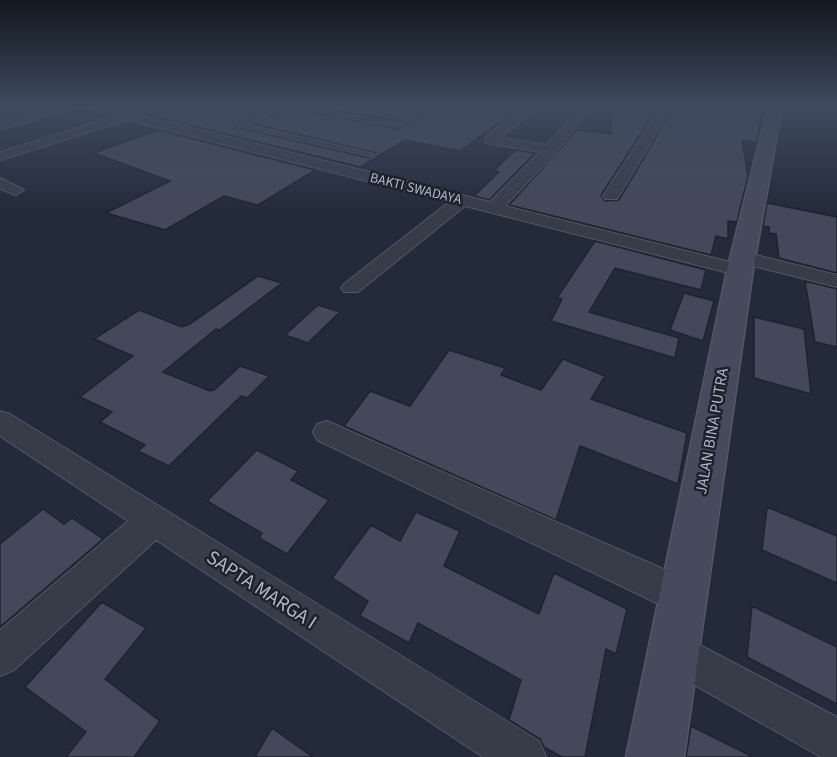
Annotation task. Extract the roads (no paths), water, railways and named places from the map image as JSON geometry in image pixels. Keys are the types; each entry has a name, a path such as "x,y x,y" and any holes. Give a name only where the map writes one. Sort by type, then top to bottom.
{"street":[{"path":"0,156 44,142"},
{"name":"BAKTI SWADAYA","path":"233,142 462,200 742,264 837,281"},
{"path":"505,142 550,150"},
{"path":"494,207 556,142"},
{"path":"611,196 644,142"},
{"name":"JALAN BINA PUTRA","path":"655,757 742,264 768,142"},
{"path":"0,183 16,190"},
{"path":"351,288 462,200"},
{"name":"SAPTA MARGA I","path":"0,422 523,757"},
{"path":"327,432 682,596"},
{"path":"0,656 153,521"},
{"path":"675,652 837,741"}],"lane":[{"path":"316,142 370,154"}]}
